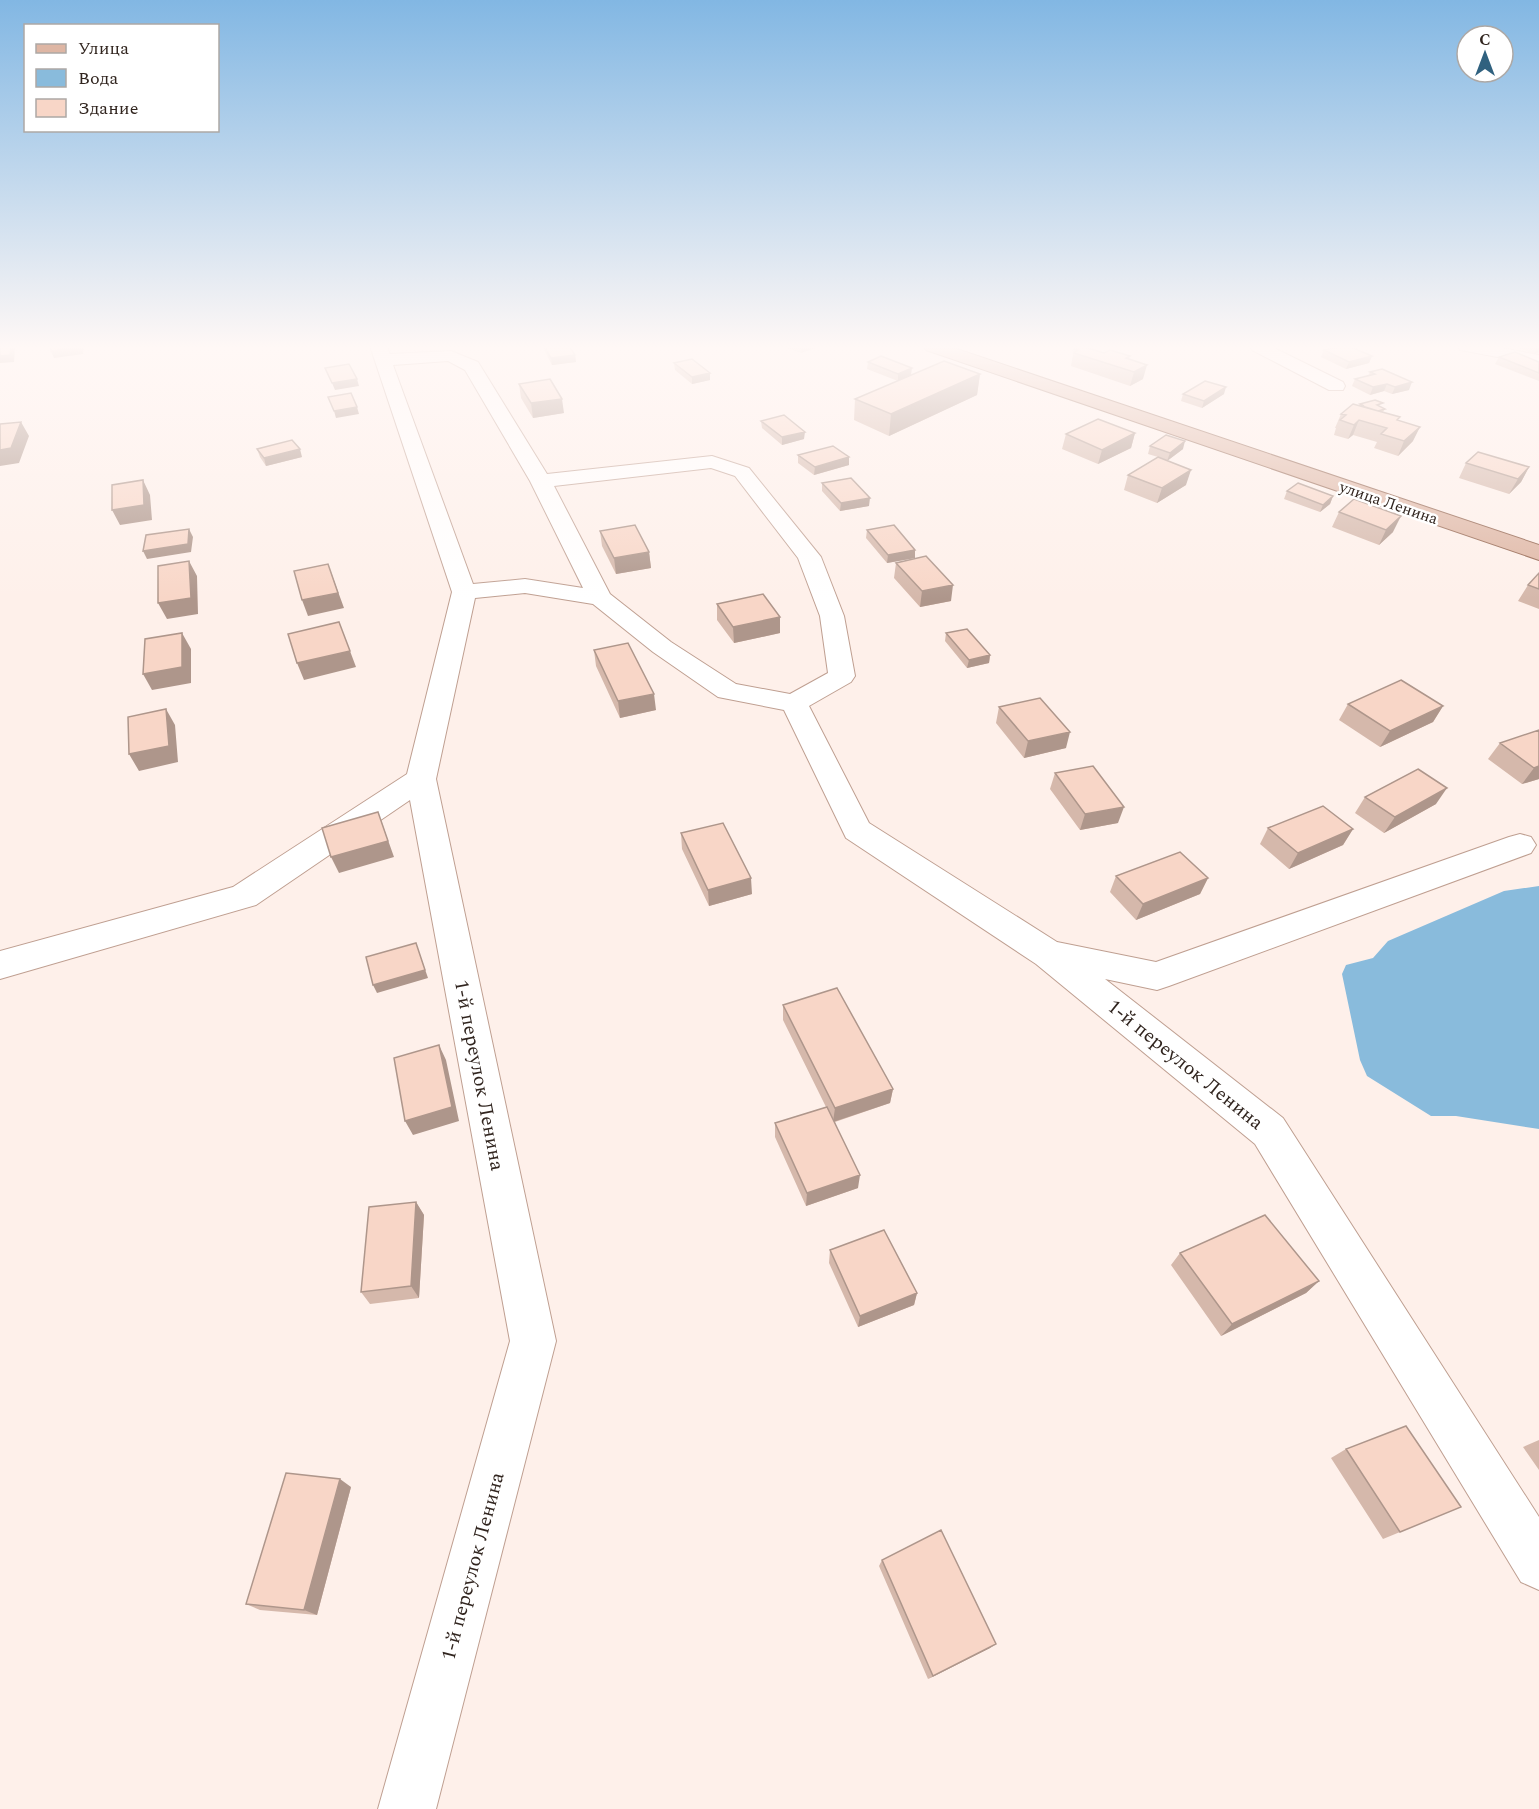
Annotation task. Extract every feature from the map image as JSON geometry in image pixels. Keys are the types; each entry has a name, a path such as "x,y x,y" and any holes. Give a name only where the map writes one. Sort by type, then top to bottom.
{"main road":[{"name":"улица Ленина","path":"1181,430 1539,553"}],"street":[{"path":"408,430 464,592 525,586 600,598"},
{"path":"510,430 541,482 600,598 662,647 728,691 794,703 842,676 832,616 809,557 742,472 712,462 541,482"},
{"name":"1-й переулок Ленина","path":"408,1809 533,1341 421,779 464,592"},
{"name":"1-й переулок Ленина","path":"794,703 857,830 1048,954 1269,1131 1539,1564"},
{"path":"0,965 244,896 421,779"},
{"path":"1048,954 1157,976 1520,845"}],"water":[{"path":"1539,886 1539,1129 1456,1116 1431,1116 1367,1076 1360,1060 1342,974 1346,965 1373,958 1388,941 1504,891"}],"building":[{"path":"0,430 18,430 11,448 0,450"},
{"path":"773,430 805,432 782,437"},
{"path":"1074,430 1128,430 1135,433 1102,450 1066,434"},
{"path":"1385,430 1416,430 1404,441 1381,434"},
{"path":"1166,435 1185,441 1170,453 1150,446"},
{"path":"292,440 300,449 264,458 257,449"},
{"path":"833,446 849,457 815,467 798,455"},
{"path":"1478,452 1529,467 1518,479 1466,463"},
{"path":"1158,457 1191,470 1162,488 1128,475"},
{"path":"851,478 870,498 841,503 822,483"},
{"path":"143,480 144,505 112,510 112,485"},
{"path":"1298,483 1333,496 1323,505 1287,491"},
{"path":"1354,499 1401,516 1386,530 1339,512"},
{"path":"635,525 649,552 614,558 600,531"},
{"path":"894,525 915,550 888,555 867,530"},
{"path":"189,529 188,544 143,551 146,535"},
{"path":"926,556 953,585 922,591 896,563"},
{"path":"189,561 191,598 158,603 158,566"},
{"path":"328,564 338,593 302,600 294,571"},
{"path":"1539,573 1539,589 1528,585"},
{"path":"763,594 780,617 733,627 717,604"},
{"path":"339,622 350,651 297,663 288,634"},
{"path":"967,629 990,655 969,660 946,633"},
{"path":"182,633 182,667 143,674 145,639"},
{"path":"628,643 654,694 618,701 594,650"},
{"path":"1401,680 1443,706 1390,731 1348,704"},
{"path":"1040,698 1070,732 1028,741 999,707"},
{"path":"166,709 169,746 129,754 128,717"},
{"path":"1539,730 1539,766 1534,768 1500,743"},
{"path":"1093,766 1124,807 1085,814 1055,773"},
{"path":"1418,769 1447,788 1395,817 1365,797"},
{"path":"1323,806 1353,829 1298,853 1268,828"},
{"path":"378,812 388,841 331,857 322,828"},
{"path":"723,823 751,878 708,890 681,833"},
{"path":"1180,852 1208,878 1143,904 1116,876"},
{"path":"416,943 425,970 373,985 366,957"},
{"path":"837,988 893,1089 835,1108 783,1005"},
{"path":"439,1045 452,1107 405,1121 394,1058"},
{"path":"827,1107 860,1175 807,1193 775,1123"},
{"path":"416,1202 411,1286 361,1292 369,1207"},
{"path":"1265,1215 1319,1281 1232,1324 1180,1253"},
{"path":"884,1230 917,1293 860,1316 830,1250"},
{"path":"1406,1426 1461,1507 1400,1532 1346,1449"},
{"path":"286,1473 340,1479 304,1610 246,1604"},
{"path":"941,1530 996,1644 933,1676 882,1560"}]}
